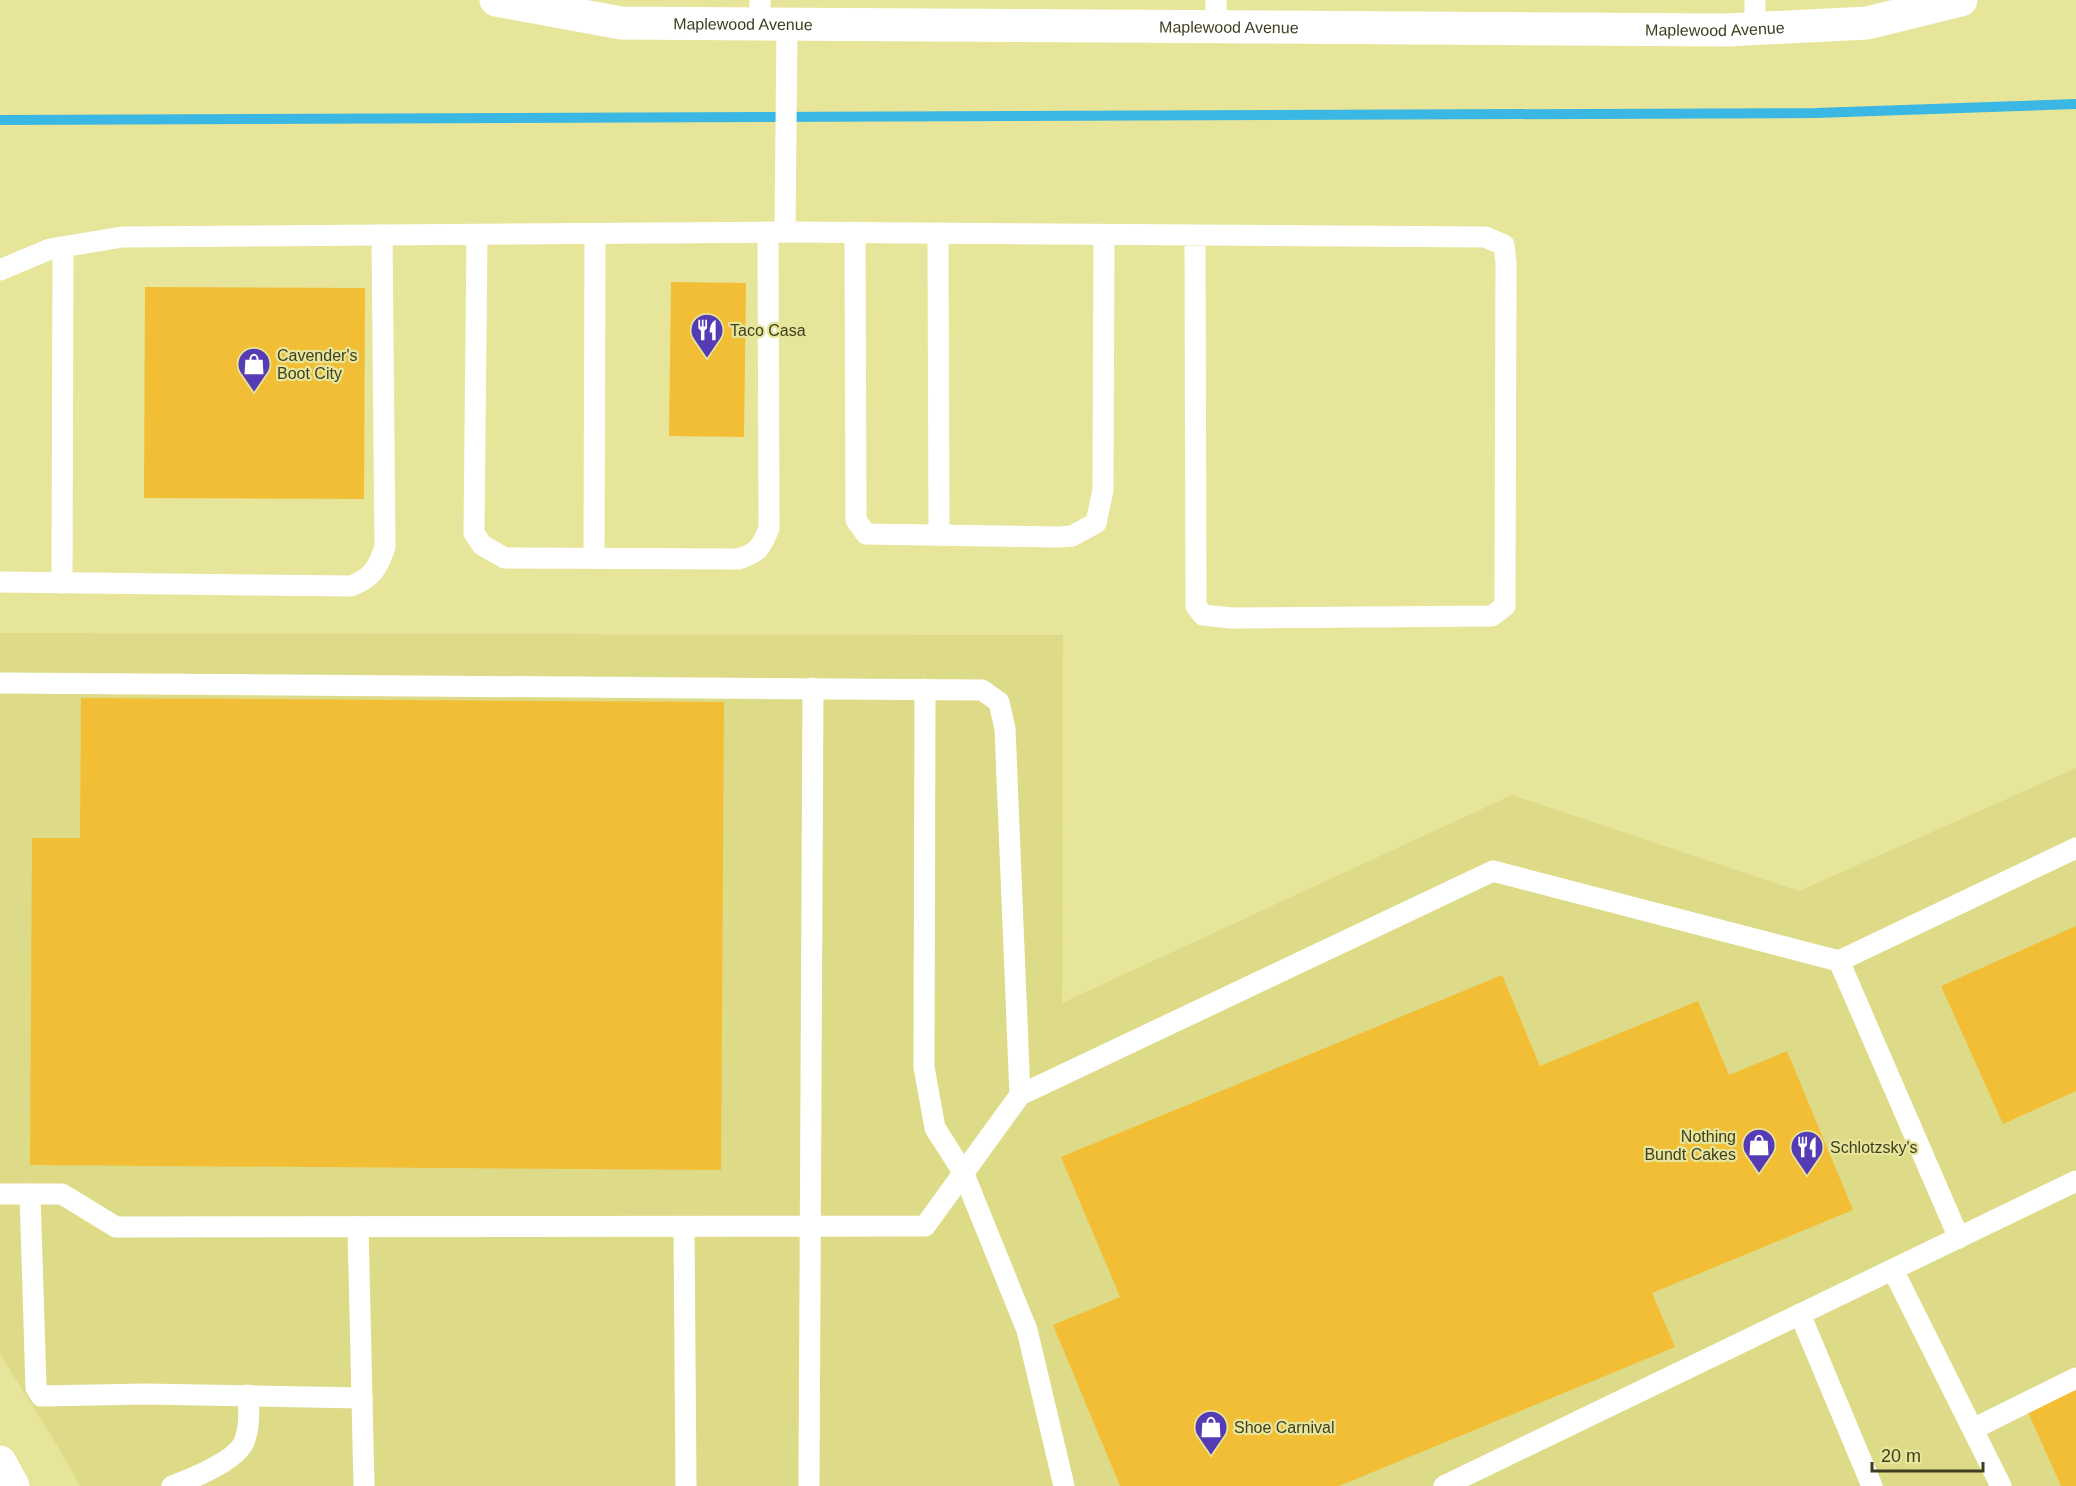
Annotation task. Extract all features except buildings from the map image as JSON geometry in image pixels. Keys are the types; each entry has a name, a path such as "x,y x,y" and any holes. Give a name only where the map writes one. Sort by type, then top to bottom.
{"street":[{"name":"Maplewood Avenue","path":"496,0 621,23 769,16 1216,14 1755,14 1867,23 1961,0"},
{"path":"0,1462 14,1486"}],"lane":[{"path":"477,235 474,533 482,545 505,558 738,559 751,556 762,547 769,528 776,232 769,16"},
{"path":"855,232 856,520 866,534 1058,537 1072,536 1096,523 1103,490 1104,235"},
{"path":"0,270 50,249 122,237 855,232 1485,237 1504,244 1506,263 1505,606 1492,616 1231,618 1203,615 1196,606 1195,235"},
{"path":"938,233 939,535"},
{"path":"594,558 595,234"},
{"path":"0,582 351,586 367,580 378,567 385,547 382,235"},
{"path":"62,583 63,247"},
{"path":"0,683 982,690 999,702 1005,729 1020,1095"},
{"path":"809,1486 813,687"},
{"path":"926,689 924,1067 935,1128 963,1172 1027,1330 1064,1486"},
{"path":"0,1194 62,1194 116,1227 925,1226 1020,1095 1493,871 1839,961 2076,848"},
{"path":"1839,961 1959,1238"},
{"path":"1444,1486 2076,1181"},
{"path":"30,1194 36,1388 41,1396 248,1395 362,1398"},
{"path":"358,1227 364,1486"},
{"path":"684,1227 686,1486"},
{"path":"1893,1270 2001,1486"},
{"path":"1800,1314 1872,1486"},
{"path":"1973,1430 2076,1378"},
{"path":"172,1486 203,1474 243,1444 249,1421 248,1395"}],"shaded area":[{"path":"0,633 1063,635 1062,1003 1512,795 1799,891 2076,768 2076,1486 80,1486 0,1354"}],"waterway":[{"path":"0,120 1816,113 2076,104"}],"place":[{"name":"Taco Casa","path":"707,359"},
{"name":"Cavender's Boot City","path":"254,393"},
{"name":"Nothing Bundt Cakes","path":"1759,1174"},
{"name":"Schlotzsky's","path":"1807,1176"},
{"name":"Shoe Carnival","path":"1211,1456"}]}
